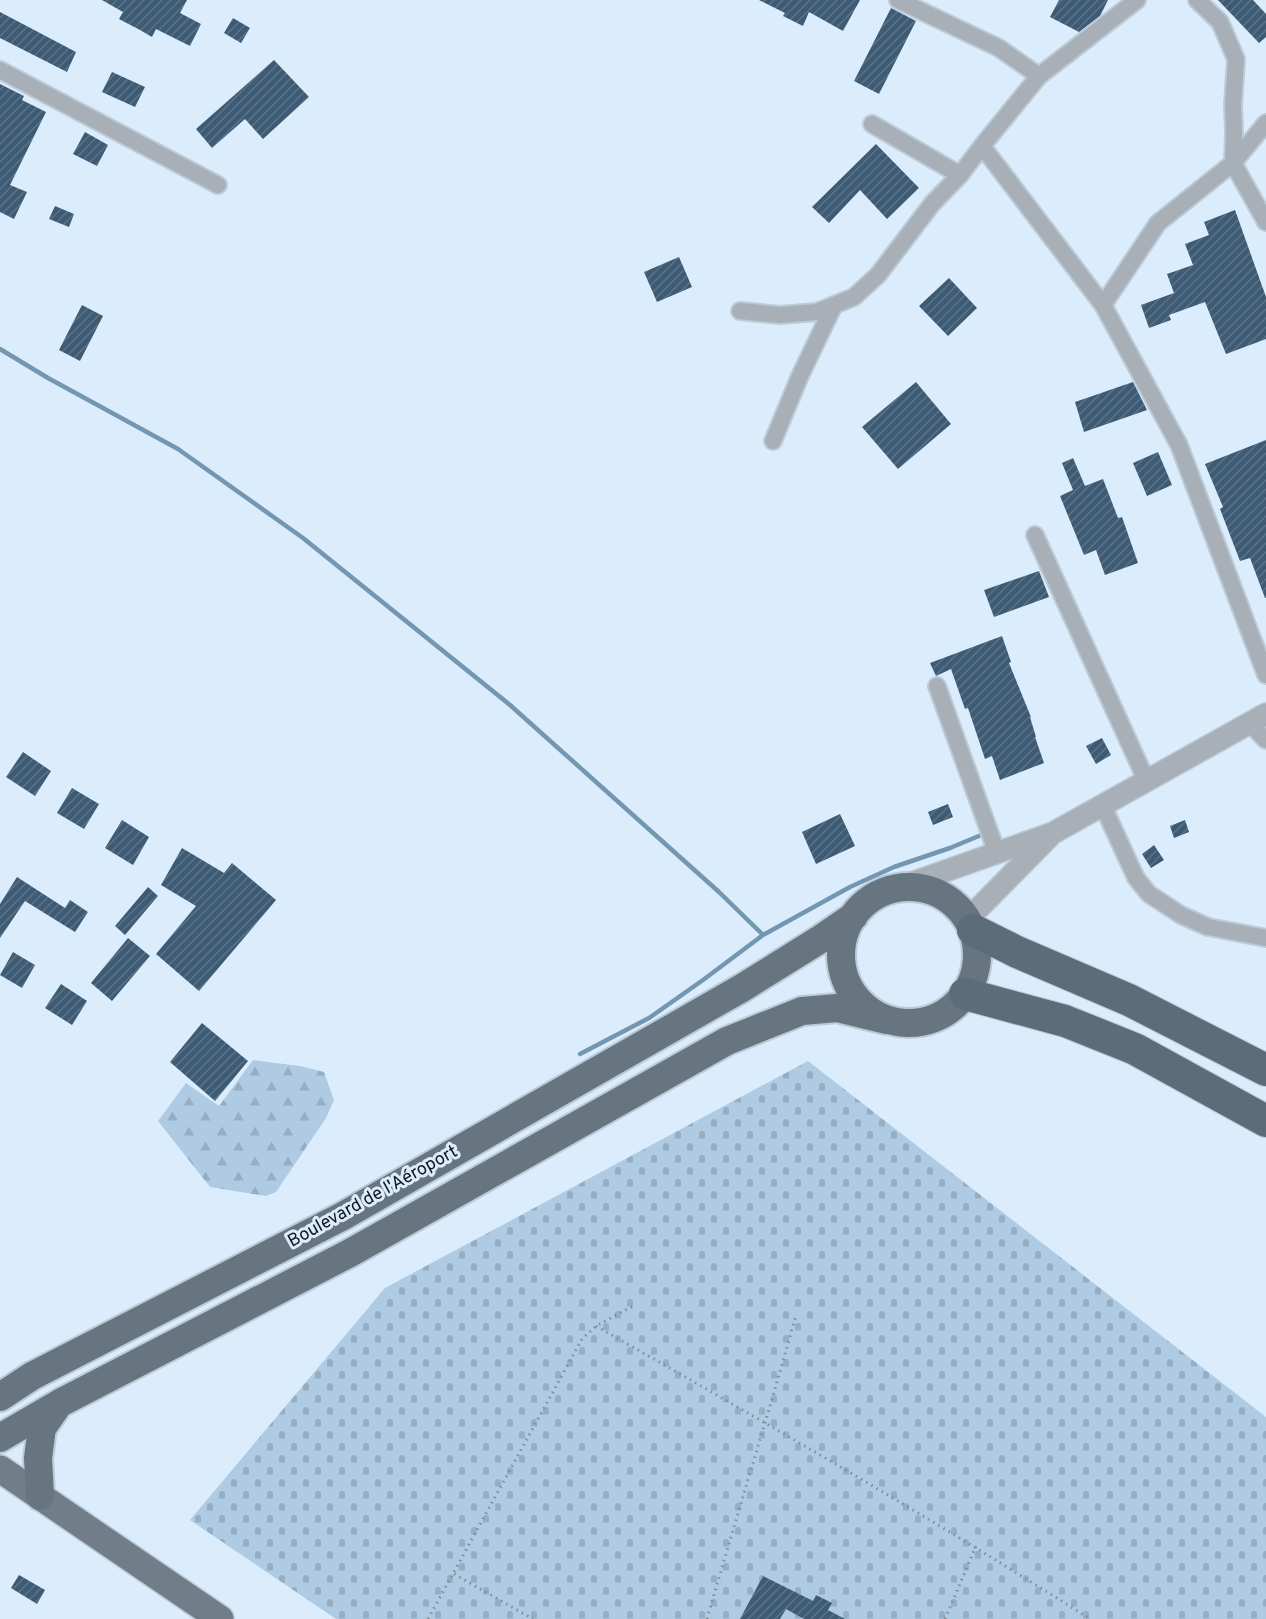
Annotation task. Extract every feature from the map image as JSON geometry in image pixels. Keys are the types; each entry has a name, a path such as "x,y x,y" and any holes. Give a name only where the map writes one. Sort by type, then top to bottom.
{"highway":[{"path":"900,887 923,888 944,896 961,911 970,925 977,952 975,974 965,994 950,1010 930,1020 908,1024 886,1020 868,1010 853,995 844,976 841,955 844,934 854,916 866,902 882,892 900,887"},
{"name":"Boulevard de l'Aéroport","path":"0,1397 33,1376 343,1216 742,988 854,916"},
{"path":"970,925 1017,952 1129,1000 1266,1071"},
{"path":"965,994 1065,1021 1135,1049 1266,1121"},
{"name":"Boulevard de l'Aéroport","path":"0,1438 60,1402 350,1253 727,1041 802,1011 837,1008 886,1020"},
{"path":"0,1382 33,1376"},
{"path":"40,1496 38,1458 42,1428 60,1402"}],"main road":[{"path":"0,1469 220,1619"}],"street":[{"path":"898,0 999,48 1039,76"},
{"path":"740,311 780,315 817,312 854,297 878,275 932,204 960,176 1039,76 1137,0"},
{"path":"1197,0 1220,22 1236,59 1233,164 1266,222"},
{"path":"0,70 218,185"},
{"path":"1103,305 1158,223 1233,164 1266,123"},
{"path":"872,124 960,176"},
{"path":"982,146 1103,305 1179,446 1266,675"},
{"path":"773,441 800,376 834,305"},
{"path":"1035,535 1147,782"},
{"path":"937,686 997,853"},
{"path":"900,887 1053,832 1103,807 1258,719 1266,740"},
{"path":"1103,807 1136,878 1149,894 1181,915 1208,927 1266,938"},
{"path":"970,925 1053,832"}],"path":[{"path":"428,1619 582,1339 596,1326 635,1305"},
{"path":"706,1619 753,1459 766,1423 796,1315"},
{"path":"596,1326 976,1546 1090,1619"},
{"path":"945,1619 976,1546"},
{"path":"454,1574 533,1619"}],"green space":[{"path":"253,1060 300,1066 324,1072 334,1100 326,1118 276,1192 266,1196 210,1187 158,1121 186,1083 219,1106"},
{"path":"808,1061 1266,1417 1266,1619 336,1619 190,1520 385,1288"}],"building":[{"path":"102,0 187,0 180,13 201,24 190,46 156,29 152,37 119,19 123,12"},
{"path":"759,0 860,0 843,31 809,12 803,26 783,16 785,13"},
{"path":"1059,0 1108,0 1100,16 1079,32 1050,17"},
{"path":"1218,0 1253,0 1266,14 1266,37 1259,43"},
{"path":"891,8 916,21 879,94 854,81"},
{"path":"0,12 76,52 67,72 0,38"},
{"path":"233,18 250,28 241,43 224,33"},
{"path":"274,60 309,97 263,139 245,119 212,148 196,129"},
{"path":"112,72 145,87 135,107 102,92"},
{"path":"0,84 24,96 22,100 46,112 10,185 27,192 14,219 0,212"},
{"path":"85,132 108,145 97,166 73,154"},
{"path":"876,144 919,188 887,219 860,190 829,223 812,207"},
{"path":"55,206 74,214 69,227 49,219"},
{"path":"1235,210 1266,297 1266,339 1226,354 1205,302 1169,315 1171,320 1149,328 1141,305 1174,293 1167,274 1193,265 1185,244 1209,235 1204,222"},
{"path":"679,257 692,287 657,302 644,272"},
{"path":"949,278 977,308 948,336 919,306"},
{"path":"82,305 103,316 80,361 59,350"},
{"path":"916,382 951,424 898,469 862,427"},
{"path":"1133,382 1147,410 1084,432 1075,402"},
{"path":"1266,440 1265,598 1250,558 1240,561 1220,509 1223,507 1205,464"},
{"path":"1158,452 1172,485 1147,496 1133,463"},
{"path":"1073,458 1085,486 1103,479 1118,518 1122,517 1138,563 1105,575 1096,550 1084,555 1060,496 1073,490 1062,463"},
{"path":"1039,571 1049,597 994,617 984,590"},
{"path":"1002,636 1011,662 1009,663 1031,717 1044,763 1000,780 992,756 985,759 968,708 965,709 951,669 936,676 930,663"},
{"path":"1102,738 1111,755 1096,764 1086,746"},
{"path":"23,752 51,771 35,796 6,777"},
{"path":"72,788 99,804 84,829 57,813"},
{"path":"948,804 953,817 933,825 928,812"},
{"path":"840,814 855,846 816,864 802,832"},
{"path":"122,820 149,837 133,865 105,848"},
{"path":"1185,820 1189,832 1174,838 1170,826"},
{"path":"1154,845 1164,860 1151,868 1142,854"},
{"path":"182,848 224,873 232,863 276,900 199,991 156,954 196,906 161,885"},
{"path":"17,877 65,908 70,900 88,912 75,932 25,901 0,938 0,904"},
{"path":"148,887 158,896 125,935 115,926"},
{"path":"128,938 150,956 112,1001 91,983"},
{"path":"13,952 35,965 22,988 0,975"},
{"path":"61,984 87,1001 72,1025 45,1008"},
{"path":"202,1023 248,1061 215,1101 170,1062"},
{"path":"19,1575 45,1590 37,1604 11,1588"},
{"path":"763,1576 813,1601 816,1595 832,1603 828,1610 845,1619 804,1619 786,1609 780,1619 740,1619"}],"waterway":[{"path":"0,349 178,449 303,538 510,705 719,892 763,935"},
{"path":"580,1054 649,1018 763,935 850,887 894,867 986,833"}]}
